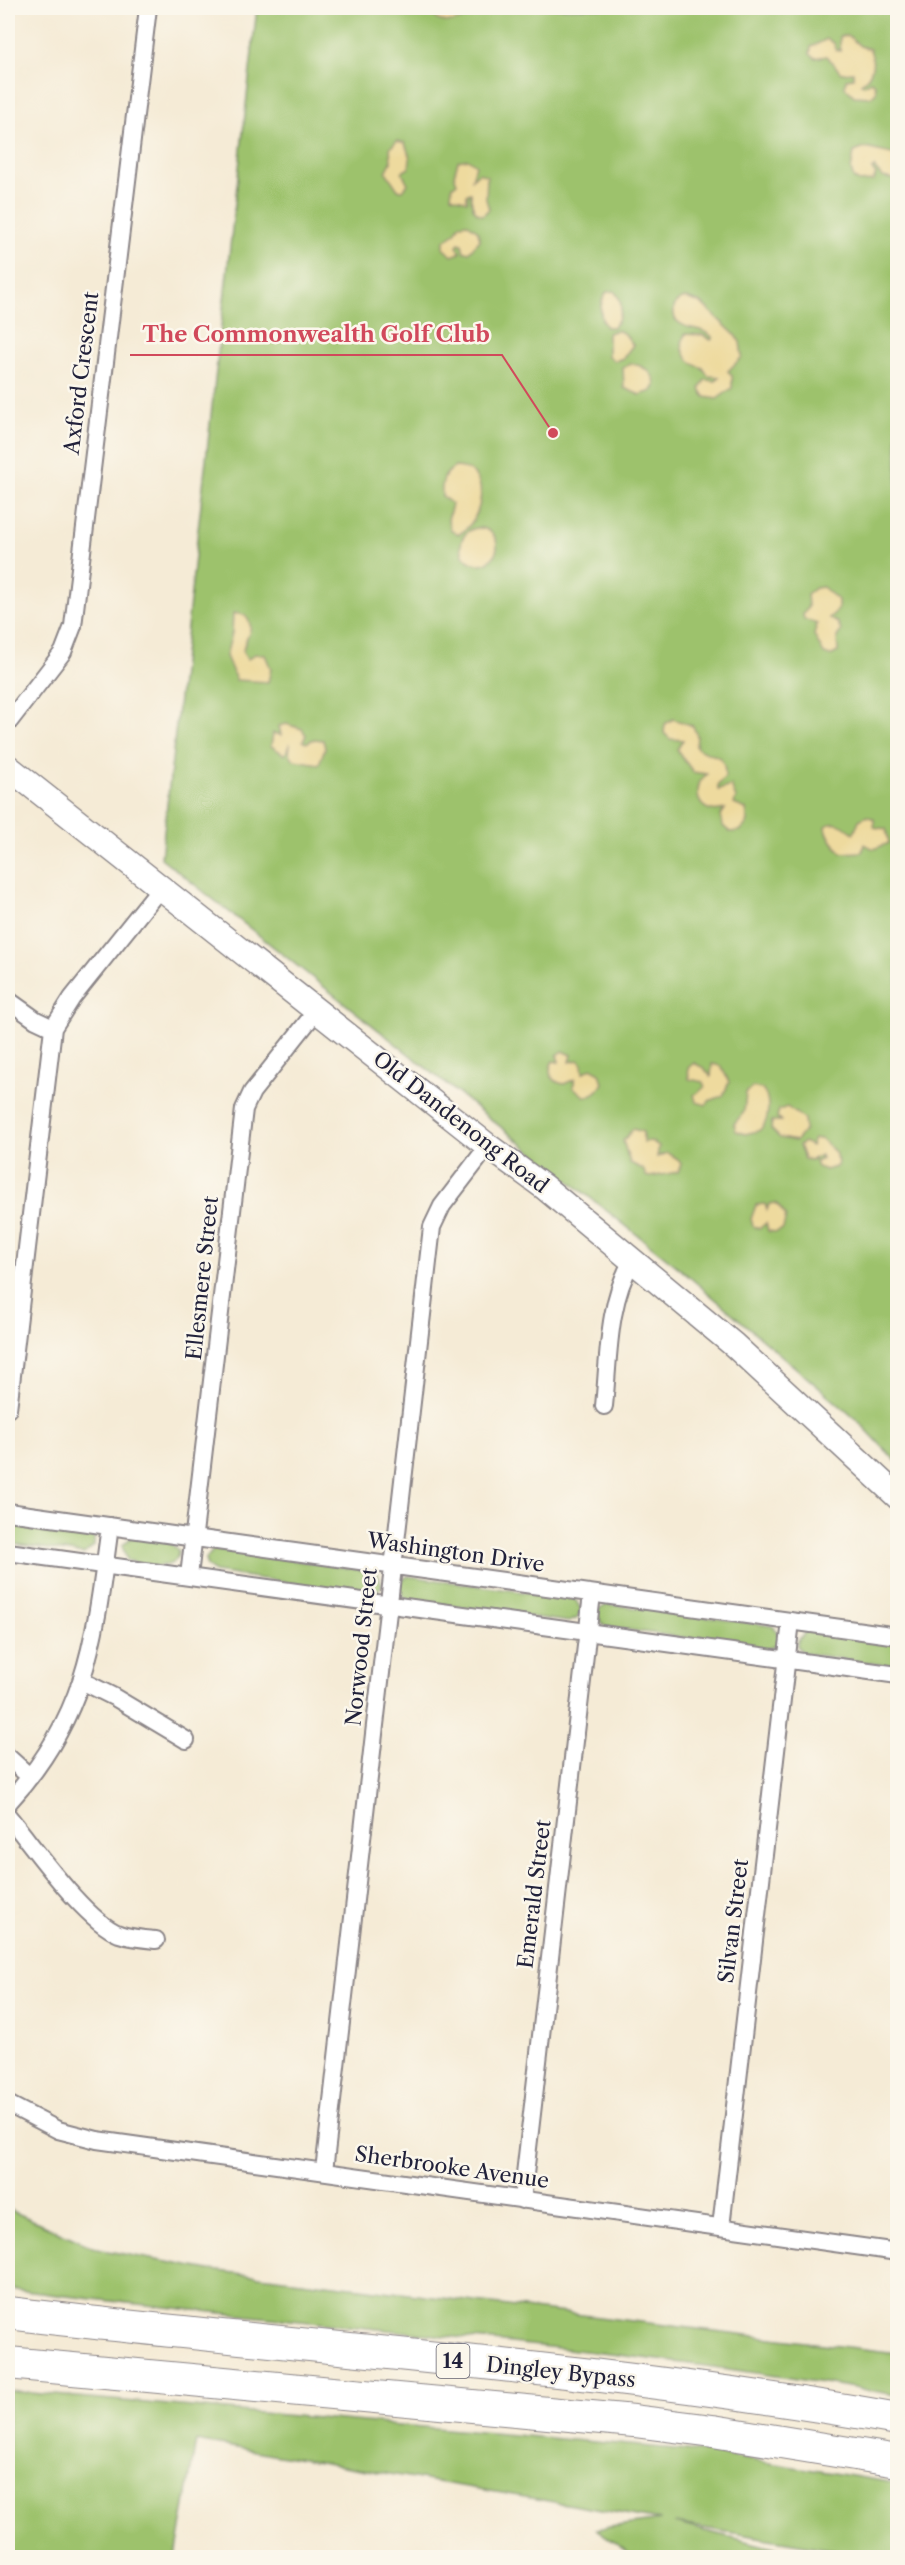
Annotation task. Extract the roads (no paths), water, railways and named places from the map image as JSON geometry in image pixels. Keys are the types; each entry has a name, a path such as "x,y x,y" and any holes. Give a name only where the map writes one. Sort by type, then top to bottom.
{"highway":[{"name":"Dingley Bypass","path":"8,2313 643,2381 775,2397 897,2420"},
{"name":"Dingley Bypass","path":"8,2363 634,2421 713,2431 897,2461"}],"main road":[{"name":"Old Dandenong Road","path":"8,767 488,1146 544,1187 734,1345 897,1497"}],"street":[{"name":"Axford Crescent","path":"8,723 59,657 73,626 148,8"},
{"path":"8,1409 14,1302 53,1028 72,998 161,887"},
{"path":"8,1000 53,1028"},
{"name":"Ellesmere Street","path":"189,1576 244,1109 252,1092 317,1010"},
{"name":"Norwood Street","path":"324,2171 434,1218 488,1146"},
{"path":"604,1406 618,1288 632,1261"},
{"name":"Washington Drive","path":"8,1512 897,1636"},
{"path":"8,1803 30,1778 58,1734 82,1681 95,1633 110,1526"},
{"path":"8,1552 897,1675"},
{"name":"Emerald Street","path":"522,2200 592,1594"},
{"name":"Silvan Street","path":"721,2227 791,1621"},
{"path":"82,1681 114,1696 186,1740"},
{"path":"8,1757 30,1778"},
{"path":"8,1816 80,1902 104,1926 130,1937 156,1940"},
{"name":"Sherbrooke Avenue","path":"8,2104 50,2126 97,2140 897,2252"}],"place":[{"name":"The Commonwealth Golf Club","path":"553,433"}]}
